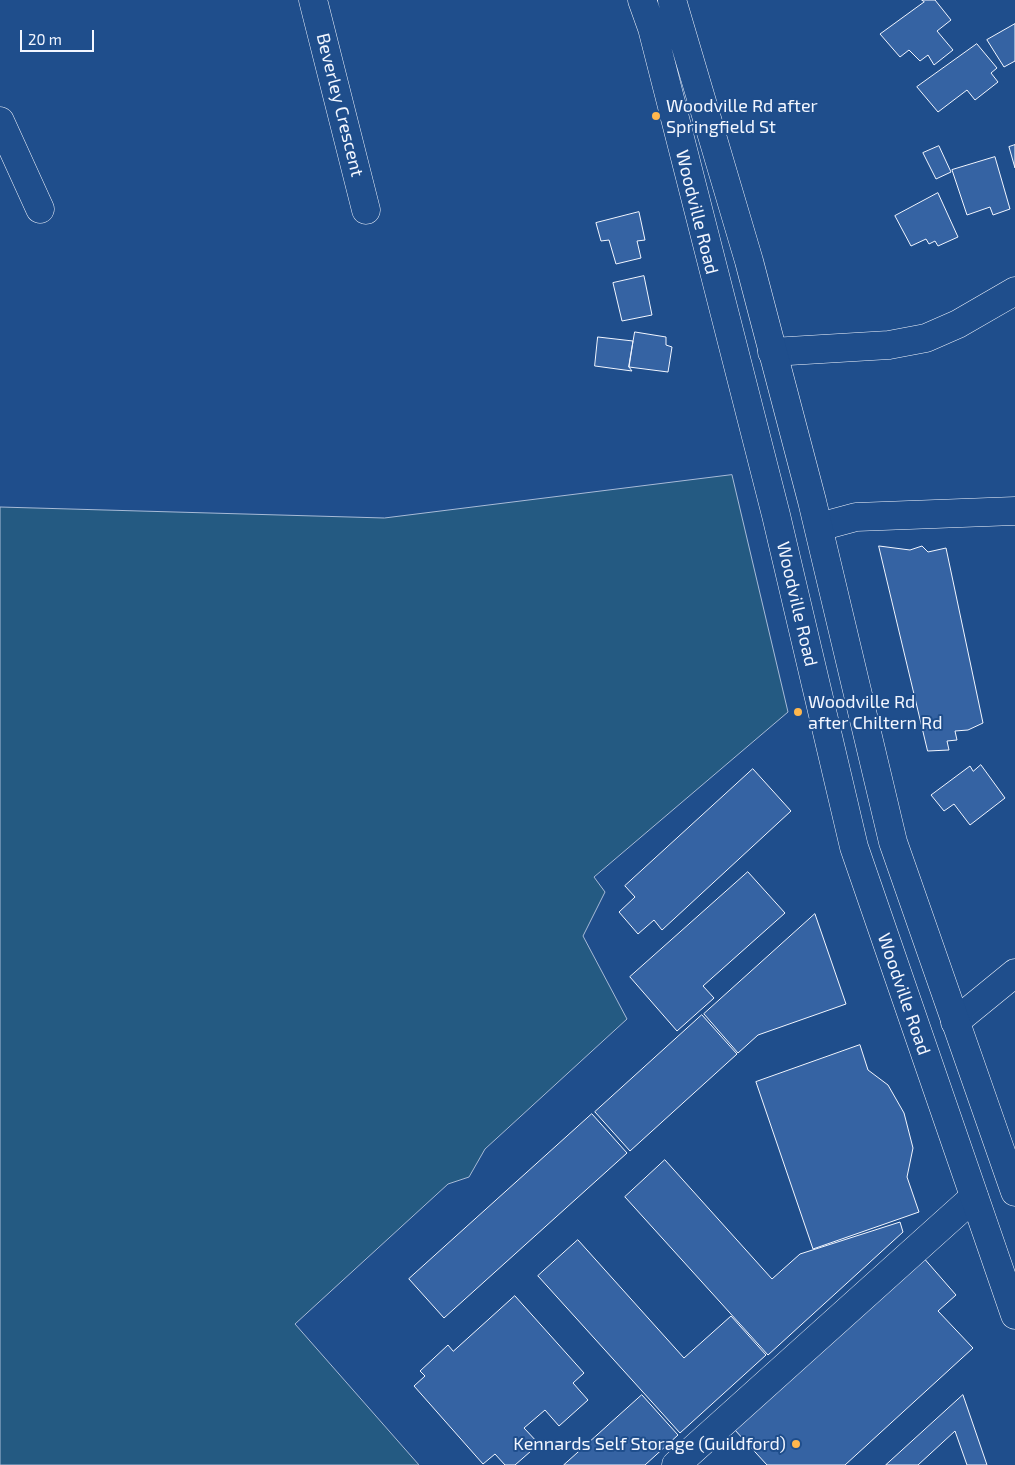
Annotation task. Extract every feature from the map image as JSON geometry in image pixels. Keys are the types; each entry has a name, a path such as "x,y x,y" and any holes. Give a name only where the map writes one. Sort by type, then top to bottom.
{"main road":[{"name":"Beverley Crescent","path":"313,0 366,210"},
{"name":"Woodville Road","path":"642,0 652,28 743,392 776,515 854,847 1015,1315"},
{"name":"Woodville Road","path":"672,0 749,261 819,527 893,842 1015,1192"},
{"path":"0,121 40,210"},
{"path":"772,352 889,345 926,338 958,324 1015,290"},
{"path":"819,527 856,517 1015,511"},
{"path":"955,1022 1015,973"},
{"path":"676,1465 974,1197"}],"shaded area":[{"path":"732,475 788,712 594,877 605,892 583,936 627,1019 485,1149 469,1177 448,1184 295,1324 419,1465 0,1465 0,507 384,518"}],"building":[{"path":"922,0 935,0 951,20 937,31 953,50 934,65 928,55 920,61 909,50 900,57 880,34 924,2"},
{"path":"1015,24 1015,61 1004,67 987,40"},
{"path":"977,44 997,68 991,73 998,82 975,100 967,90 938,112 917,87"},
{"path":"1015,145 1015,168 1009,147"},
{"path":"939,146 951,172 936,179 923,153"},
{"path":"995,157 1010,209 993,215 990,207 967,215 952,170"},
{"path":"938,193 958,237 938,246 935,241 929,244 926,239 911,246 895,216"},
{"path":"639,212 645,240 637,241 641,258 616,264 609,240 601,241 596,223"},
{"path":"644,276 652,315 622,321 613,283"},
{"path":"635,332 666,337 666,345 672,347 668,372 629,367"},
{"path":"598,337 633,341 629,367 632,371 595,366"},
{"path":"879,546 910,550 922,546 928,552 946,548 983,723 968,730 955,731 957,740 947,741 949,750 928,751"},
{"path":"981,765 1005,798 970,825 954,804 944,811 931,795 970,766 973,771"},
{"path":"753,769 791,811 662,930 654,920 638,934 619,912 635,897 625,886"},
{"path":"748,872 785,913 703,986 714,998 677,1031 630,977"},
{"path":"815,914 846,1004 758,1035 738,1053 704,1014"},
{"path":"702,1015 737,1054 630,1151 595,1112"},
{"path":"860,1045 868,1070 888,1085 904,1113 913,1148 907,1177 919,1212 813,1249 756,1082"},
{"path":"592,1114 627,1153 444,1318 409,1279"},
{"path":"665,1160 772,1279 800,1254 900,1222 903,1232 768,1355 625,1197"},
{"path":"578,1240 684,1358 731,1316 766,1355 680,1433 538,1276"},
{"path":"922,1256 956,1295 938,1311 973,1348 845,1465 767,1465 734,1429"},
{"path":"515,1296 584,1373 573,1383 588,1400 559,1426 545,1410 524,1428 539,1444 515,1465 505,1465 495,1454 483,1464 414,1386 425,1376 420,1371 448,1345 453,1351"},
{"path":"642,1395 678,1435 645,1465 564,1465"},
{"path":"963,1395 987,1465 967,1465 955,1431 918,1465 886,1465"}],"place":[{"name":"Woodville Rd after Springfield St","path":"656,116"},
{"name":"Woodville Rd after Chiltern Rd","path":"798,712"},
{"name":"Kennards Self Storage (Guildford)","path":"796,1444"}]}
